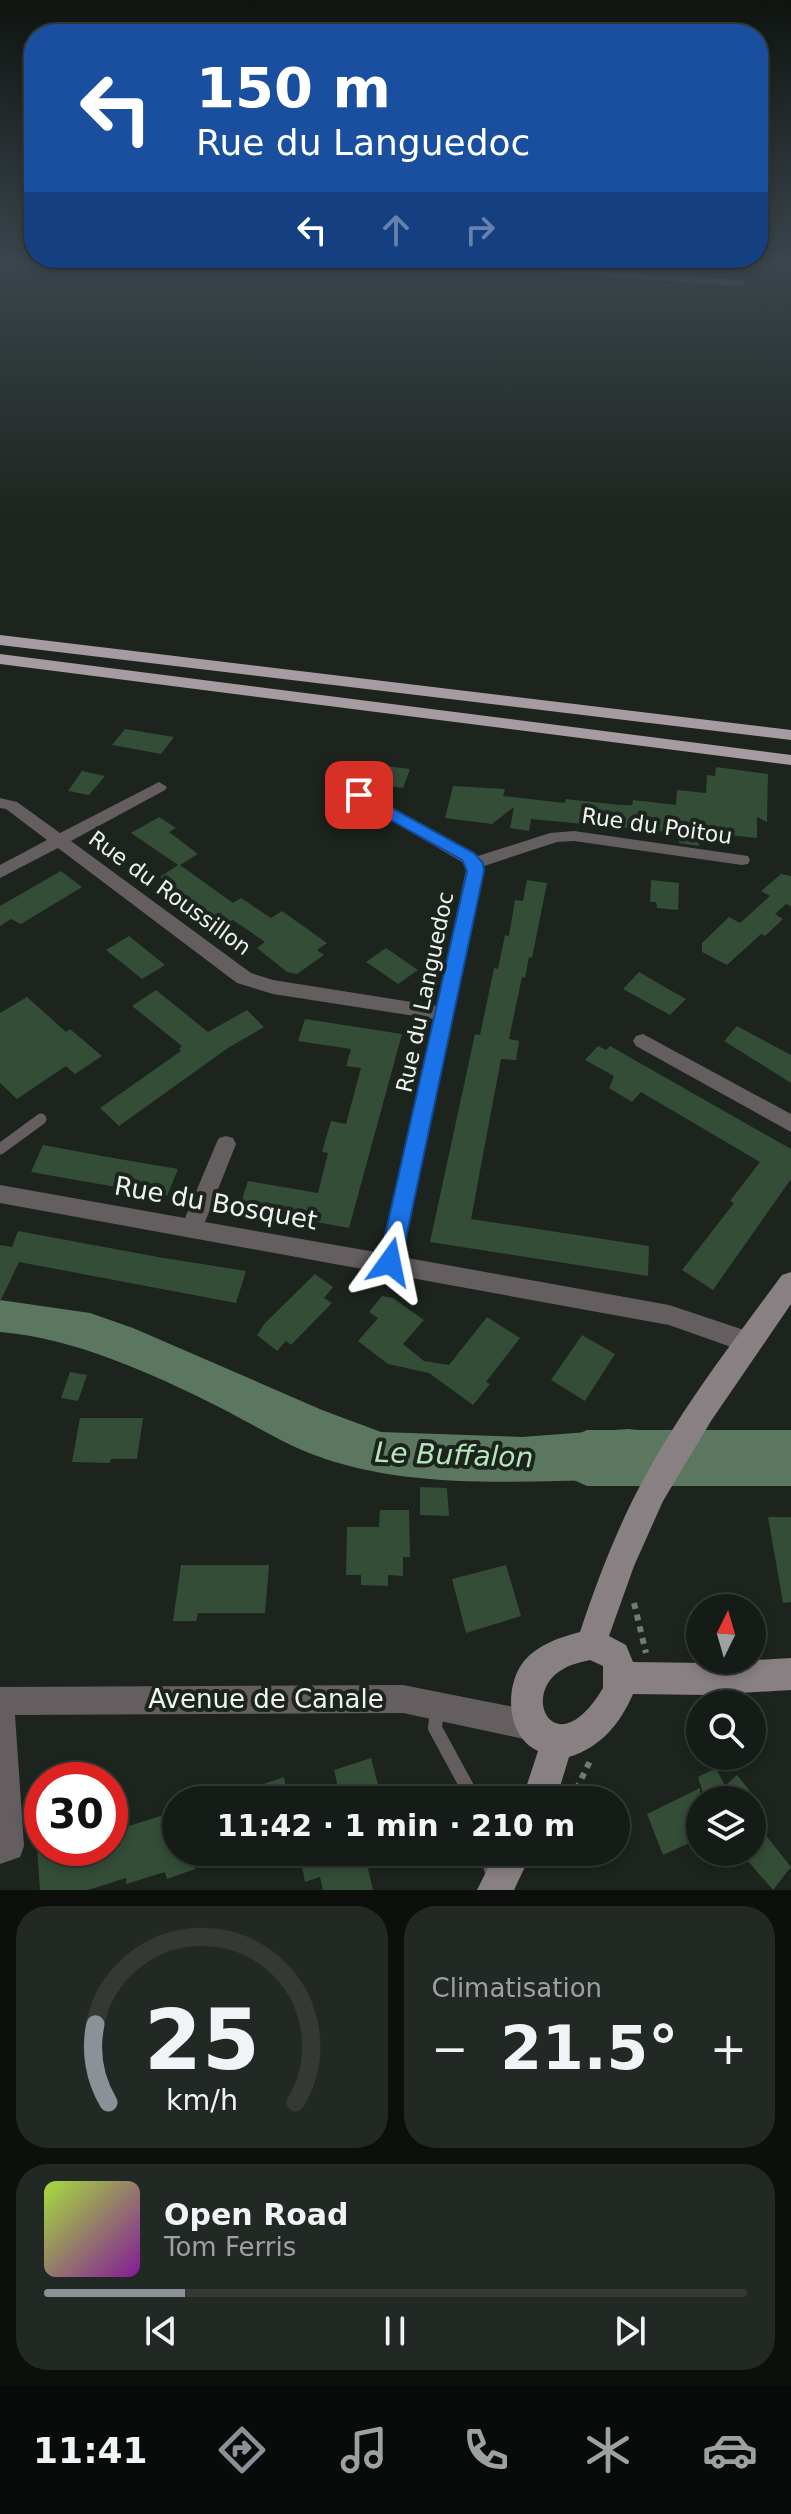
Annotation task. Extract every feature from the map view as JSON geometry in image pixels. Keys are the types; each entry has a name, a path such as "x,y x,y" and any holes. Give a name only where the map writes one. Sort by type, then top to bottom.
{"main road":[{"path":"0,640 791,735"},
{"path":"0,659 791,760"}],"street":[{"path":"0,872 159,787"},
{"path":"359,795 475,863"},
{"name":"Rue du Roussillon","path":"0,803 11,805 244,978 273,987 444,1014"},
{"name":"Rue du Poitou","path":"475,863 556,837 574,836 742,860"},
{"name":"Rue du Languedoc","path":"390,1262 476,871 475,863"},
{"path":"643,1041 791,1124"},
{"path":"192,1227 226,1144"},
{"name":"Rue du Bosquet","path":"0,1194 390,1262 669,1315 748,1342"},
{"path":"591,1644 609,1586 653,1491 748,1342 791,1283"},
{"path":"635,1679 615,1656 591,1644 571,1646 550,1657 532,1675 525,1695 529,1725 543,1740 557,1743 574,1740 587,1732 635,1679 791,1674"},
{"name":"Avenue de Canale","path":"0,1701 403,1699 529,1725"},
{"path":"0,1701 9,1846 0,1849"},
{"path":"543,1786 557,1743"},
{"path":"496,1889 508,1866"}],"lane":[{"path":"0,1149 41,1119"},
{"path":"437,1707 435,1728 466,1786"},
{"path":"490,1866 496,1889"}],"path":[{"path":"635,1679 647,1653 634,1606 637,1591"}],"water":[{"path":"0,1300 90,1313 381,1432 522,1437 628,1429 658,1432 627,1480 466,1481 386,1474 309,1453 192,1394 112,1359 56,1341 0,1332"},
{"path":"715,1438 791,1438 791,1470 697,1470"}],"building":[{"path":"125,729 174,737 161,754 112,745"},
{"path":"386,766 410,769 403,788 380,785"},
{"path":"716,767 768,774 767,822 757,817 757,838 699,832 699,846 679,843 680,833 531,819 529,831 510,828 514,807 492,824 445,818 453,786 505,789 503,796 565,803 566,799 632,805 633,800 676,805 677,790 706,793 707,775 715,776"},
{"path":"82,771 105,776 89,795 68,791"},
{"path":"159,817 176,828 169,832 198,854 180,865 233,903 241,898 271,918 282,911 327,943 317,950 324,955 297,974 287,972 257,948 265,942 233,920 225,925 160,877 178,865 131,833"},
{"path":"61,871 82,887 21,924 11,919 0,926 0,906"},
{"path":"781,874 791,876 791,906 786,904 775,914 783,919 727,965 702,952 702,943 729,917 740,923 770,896 761,891"},
{"path":"527,880 547,883 532,958 529,957 525,978 522,977 509,1039 519,1041 516,1060 501,1059 471,1219 649,1246 648,1276 430,1242 475,1034 480,1035 494,968 498,969 505,935 509,936 515,900 523,901"},
{"path":"651,880 679,883 678,910 657,908 656,902 650,902"},
{"path":"129,936 165,965 142,979 106,950"},
{"path":"386,948 418,970 398,984 366,962"},
{"path":"639,972 686,999 670,1015 623,989"},
{"path":"156,990 208,1032 247,1010 264,1027 228,1048 119,1126 100,1108 181,1051 182,1046 132,1006"},
{"path":"27,997 66,1032 70,1029 102,1056 75,1074 66,1066 17,1099 0,1083 0,1013"},
{"path":"305,1019 402,1034 349,1228 239,1208 248,1181 318,1193 328,1153 322,1152 331,1121 346,1124 361,1068 346,1066 351,1049 298,1041"},
{"path":"737,1026 791,1055 791,1083 724,1041"},
{"path":"598,1046 606,1050 610,1046 791,1149 791,1179 713,1290 682,1270 734,1203 730,1201 760,1162 641,1092 632,1102 609,1088 614,1076 585,1060"},
{"path":"43,1145 178,1169 167,1196 31,1172"},
{"path":"18,1231 246,1271 236,1303 19,1262 0,1302 0,1245 12,1247"},
{"path":"315,1274 333,1287 324,1298 332,1303 291,1345 286,1341 277,1351 257,1335 265,1323"},
{"path":"382,1296 393,1298 424,1320 403,1344 424,1361 449,1365 487,1317 520,1338 486,1382 490,1384 473,1405 429,1373 388,1364 358,1341 378,1318 369,1312"},
{"path":"582,1335 615,1354 585,1401 551,1380"},
{"path":"70,1372 87,1375 78,1401 61,1398"},
{"path":"80,1418 143,1418 137,1459 111,1459 110,1463 72,1462"},
{"path":"420,1487 447,1488 449,1516 420,1515"},
{"path":"380,1510 409,1510 410,1557 403,1557 403,1576 388,1575 388,1586 361,1585 361,1575 346,1575 347,1527 379,1527"},
{"path":"768,1517 791,1517 791,1602 783,1603"},
{"path":"181,1565 269,1565 265,1613 198,1613 196,1621 173,1621"},
{"path":"506,1565 521,1616 466,1633 452,1579"},
{"path":"371,1758 378,1786 338,1786 334,1770"},
{"path":"717,1770 725,1786 701,1786 698,1777"},
{"path":"737,1775 746,1786 725,1786"},
{"path":"284,1777 286,1786 257,1786"},
{"path":"686,1795 686,1844 663,1855 647,1814"},
{"path":"162,1815 162,1866 195,1866 195,1869 167,1879 165,1872 126,1884 126,1878 88,1890 40,1890 38,1866 128,1866 128,1826"},
{"path":"766,1836 791,1867 773,1890 752,1866 766,1866"},
{"path":"302,1866 367,1866 373,1890 323,1890 320,1877 305,1882"}],"waterway":[{"name":"Le Buffalon","path":"587,1458 791,1458"}],"route":[{"path":"359,795 468,857 475,863 476,871 390,1262"}]}
